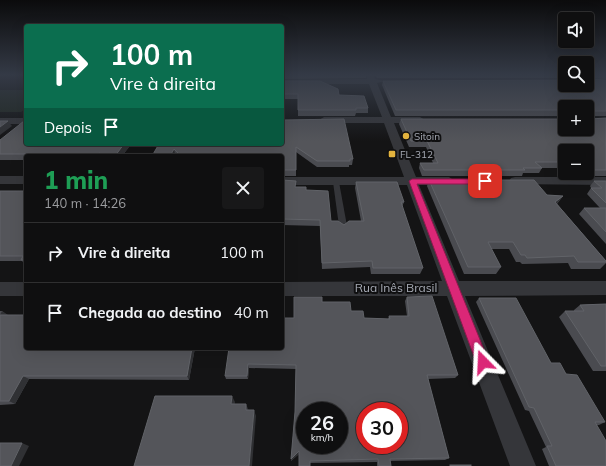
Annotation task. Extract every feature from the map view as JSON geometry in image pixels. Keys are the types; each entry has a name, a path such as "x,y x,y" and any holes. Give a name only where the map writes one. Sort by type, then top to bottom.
{"street":[{"path":"378,97 523,466"},
{"path":"313,120 433,120"},
{"path":"0,121 24,122"},
{"path":"16,130 24,124"},
{"path":"0,180 24,180"},
{"path":"284,181 464,181"},
{"path":"504,181 606,181"},
{"name":"Rua Inês Brasil","path":"284,289 606,288"},
{"path":"0,289 24,289"}],"lane":[{"path":"336,182 343,226"}],"shaded area":[{"path":"0,97 24,97 24,110 21,112 0,112"}],"building":[{"path":"298,97 364,97 368,108 356,108 356,110 298,110"},
{"path":"390,97 606,97 606,111 594,111 594,100 558,100 558,110 396,110"},
{"path":"606,118 606,170 594,170 594,144 558,144 558,162 535,162 542,168 523,168 525,170 424,170 420,163 438,163 427,141 411,141 401,119 558,119 558,136 594,136 594,119"},
{"path":"344,119 353,159 350,159 350,161 317,161 296,147 296,170 284,170 284,154 179,154 174,149 171,154 153,154 158,146 284,146 284,120"},
{"path":"0,121 8,121 0,127"},
{"path":"24,121 24,146 122,146 116,154 0,154 0,140"},
{"path":"284,180 296,181 295,187 306,187 306,190 328,191 331,221 338,221 344,225 349,221 364,221 356,182 397,182 404,202 401,202 423,268 373,268 372,261 322,263 320,220 284,219"},
{"path":"429,180 534,180 547,195 563,196 555,202 606,262 578,262 574,256 527,258 525,255 521,255 513,242 488,242 501,267 468,267"},
{"path":"594,181 606,181 606,203 591,188 602,188"},
{"path":"0,191 24,191 24,260 21,260 23,256 0,256"},
{"path":"584,208 606,208 606,232"},
{"path":"432,296 458,375 427,375 449,458 390,459 391,466 379,466 378,459 310,461 310,466 299,466 299,454 348,454 348,402 296,402 296,454 291,459 295,412 296,365 248,364 247,376 225,376 229,350 284,350 284,318 294,318 294,297 322,297 322,302 350,302 351,311 363,311 364,318 390,319 389,316 409,316 407,297"},
{"path":"479,298 516,298 551,363 560,363 566,374 577,375 605,422 595,422 606,441 606,466 556,466 547,446 552,446 534,408 529,407"},
{"path":"606,304 606,366 601,366 565,311 584,311 580,305"},
{"path":"0,315 24,315 24,350 192,350 187,376 23,376 9,401 0,401"},
{"path":"155,396 232,396 231,404 246,404 246,410 254,410 249,466 134,466"},
{"path":"0,443 22,443 11,466 0,466"},
{"path":"471,465 471,466 450,466"}],"place":[{"name":"Sitoin","path":"406,136"},
{"name":"FL-312","path":"392,154"}],"route":[{"path":"483,362 412,181 485,181"}]}
